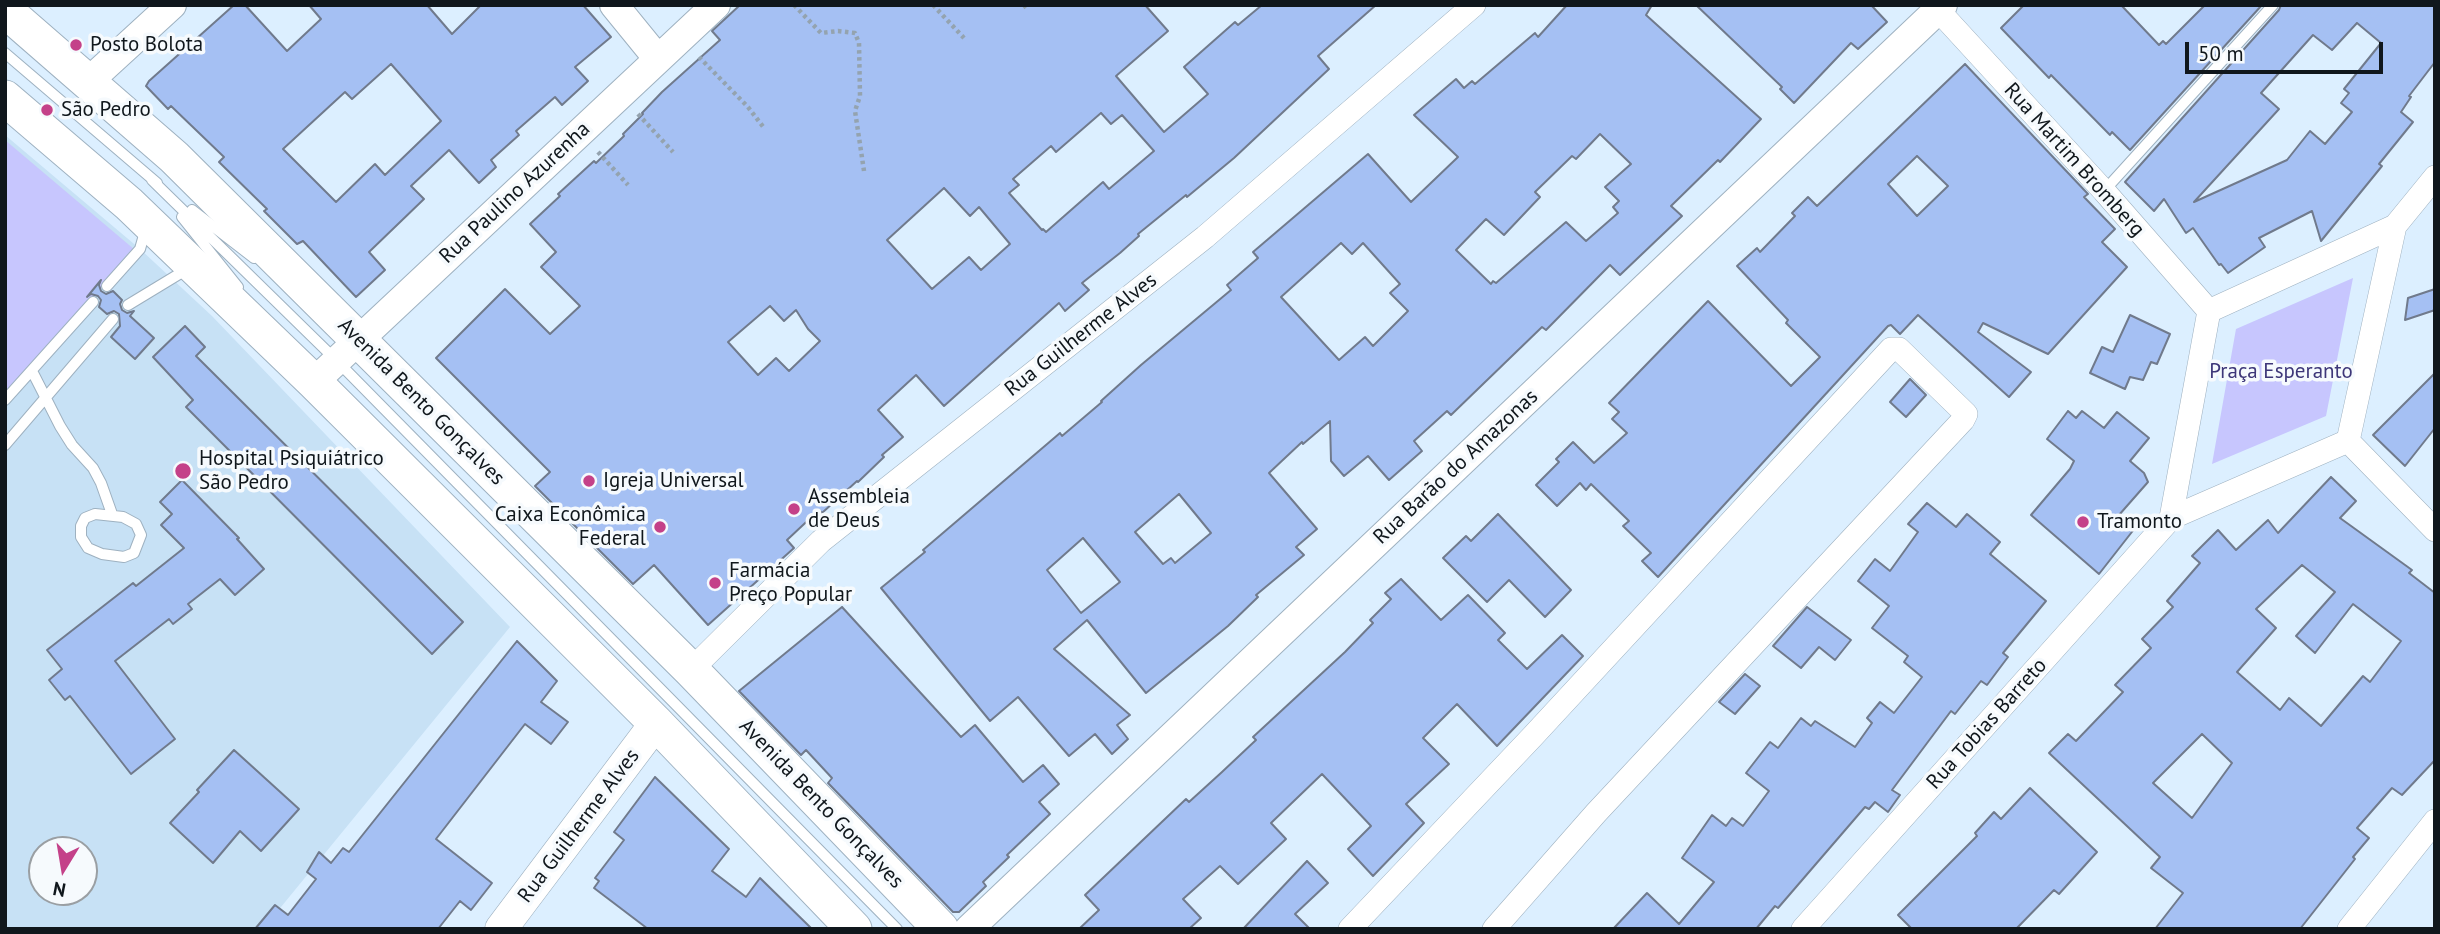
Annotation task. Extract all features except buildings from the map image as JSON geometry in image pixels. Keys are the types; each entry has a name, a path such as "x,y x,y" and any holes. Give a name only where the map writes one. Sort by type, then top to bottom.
{"main road":[{"name":"Avenida Bento Gonçalves","path":"5,10 174,157 336,361 656,723 854,929"},
{"name":"Avenida Bento Gonçalves","path":"5,97 195,265 336,361 691,670 941,929"},
{"name":"Rua Guilherme Alves","path":"501,929 656,723"}],"street":[{"path":"88,82 172,5"},
{"path":"614,5 658,59"},
{"name":"Rua Paulino Azurenha","path":"336,361 716,5"},
{"name":"Rua Guilherme Alves","path":"691,670 821,541 1205,237 1474,5"},
{"name":"Rua Martim Bromberg","path":"1940,8 2209,311"},
{"name":"Rua Barão do Amazonas","path":"969,929 1940,8"},
{"path":"2171,518 2209,311 2395,226 2435,177"},
{"path":"2395,226 2348,441 2435,530"},
{"path":"1350,929 1562,706 1891,349 1899,349 1966,414 1963,420 1596,813 1493,929"},
{"name":"Rua Tobias Barreto","path":"1803,929 2171,518 2348,441"},
{"path":"2349,929 2435,821"}],"lane":[{"path":"2104,191 2273,5"},
{"path":"5,53 152,180 261,264"},
{"path":"152,180 246,297"},
{"path":"152,180 336,361 897,929"},
{"path":"107,285 140,249 148,222"},
{"path":"128,305 195,265"},
{"path":"282,281 336,361"},
{"path":"5,400 89,307 108,323 5,445"},
{"path":"254,307 336,361"},
{"path":"32,371 72,445 93,468 112,514"},
{"path":"95,514 112,514 136,524 141,535 134,553 124,557 102,554 88,548 81,537 81,526 85,518 95,514"}],"path":[{"path":"794,5 821,33 855,33 859,43 860,96 855,111 864,171"},
{"path":"933,5 964,38"},
{"path":"681,38 748,107 764,128"},
{"path":"621,94 673,152"},
{"path":"580,132 628,185"}],"shaded area":[{"name":"Hospital Psiquiátrico São Pedro","path":"5,135 140,249 212,316 510,627 263,929 5,929"}],"green space":[{"path":"5,140 135,250 5,394"},
{"name":"Praça Esperanto","path":"2353,278 2326,416 2212,464 2236,329"}],"place":[{"name":"Posto Bolota","path":"76,45"},
{"name":"São Pedro","path":"47,110"},
{"name":"Hospital Psiquiátrico São Pedro","path":"183,471"},
{"name":"Igreja Universal","path":"589,481"},
{"name":"Assembleia de Deus","path":"794,509"},
{"name":"Tramonto","path":"2083,522"},
{"name":"Caixa Econômica Federal","path":"660,527"},
{"name":"Farmácia Preço Popular","path":"715,583"}]}
